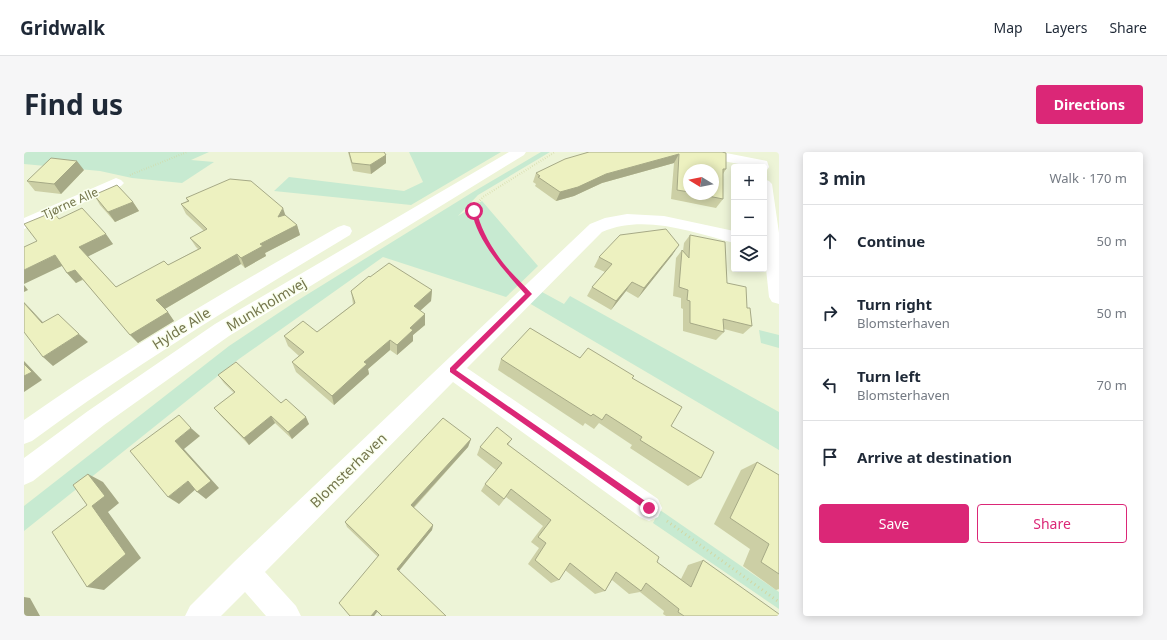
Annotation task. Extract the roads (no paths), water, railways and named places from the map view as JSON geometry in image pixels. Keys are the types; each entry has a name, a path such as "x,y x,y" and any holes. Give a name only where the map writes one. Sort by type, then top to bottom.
{"street":[{"name":"Munkholmvej","path":"24,473 96,418 229,326 519,152"},
{"path":"698,152 757,164"},
{"name":"Tjørne Alle","path":"24,224 116,183"},
{"path":"766,200 779,297"},
{"name":"Blomsterhaven","path":"200,616 596,228 606,222 628,218 649,218 731,236"},
{"name":"Hylde Alle","path":"24,433 94,383 176,330 344,231"},
{"path":"452,370 649,508"},
{"path":"245,571 286,616"}]}
